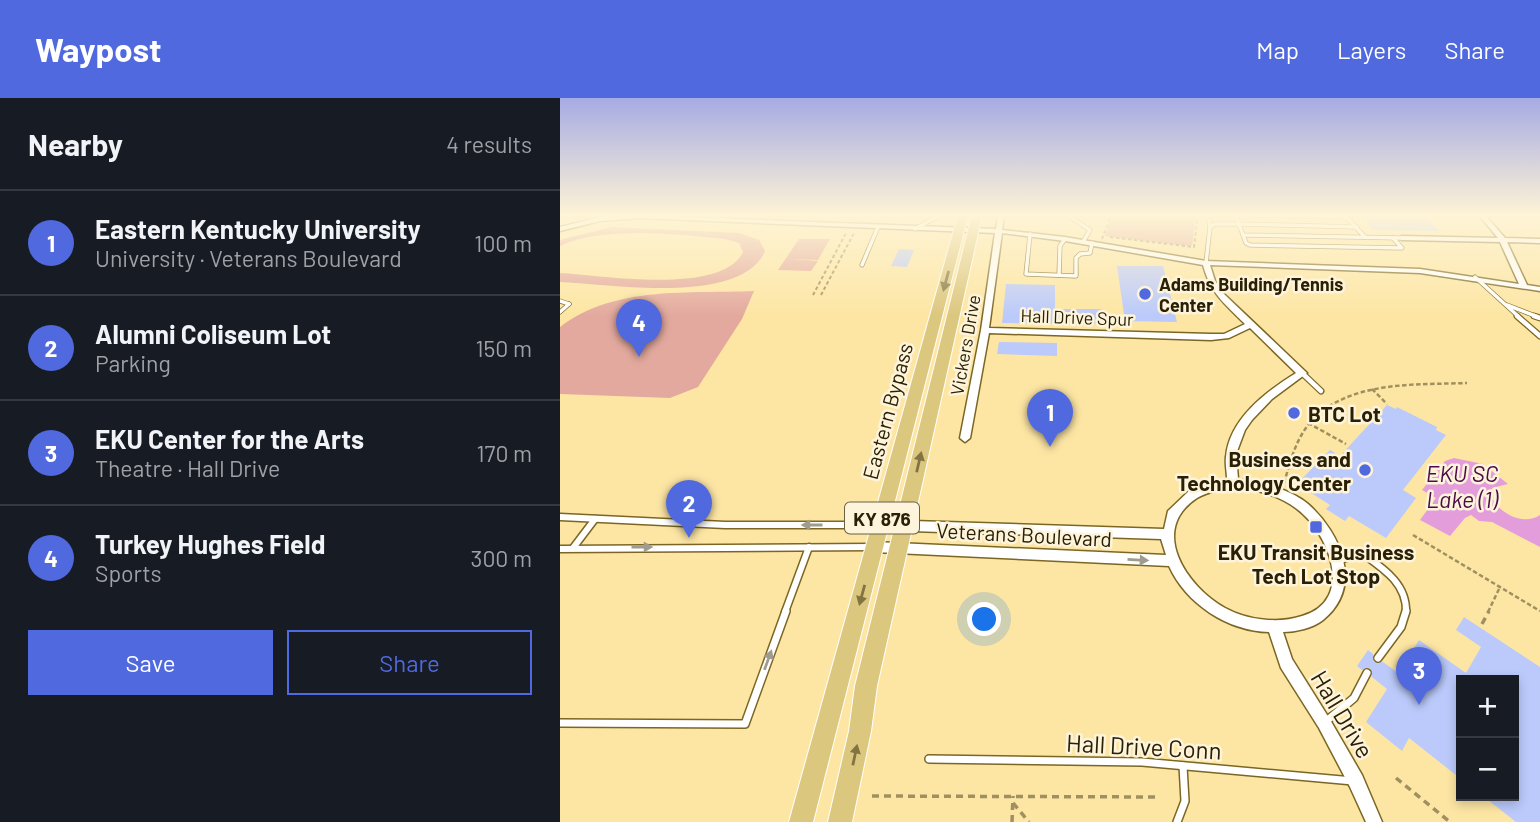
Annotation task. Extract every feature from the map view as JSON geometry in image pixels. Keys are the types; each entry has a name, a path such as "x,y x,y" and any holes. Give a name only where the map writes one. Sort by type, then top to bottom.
{"main road":[{"name":"Eastern Bypass","path":"802,822 880,525 960,249"},
{"name":"Eastern Bypass","path":"840,822 860,731 866,686 905,525 963,249"}],"street":[{"name":"Vickers Drive","path":"965,438 985,330 996,249"},
{"path":"1127,249 1206,262 1407,270 1475,277 1540,289"},
{"path":"1508,249 1524,286"},
{"path":"1206,262 1217,293 1302,373 1276,391 1246,421 1232,452 1233,482"},
{"name":"Hall Drive Spur","path":"985,330 1211,337 1226,336 1249,325"},
{"path":"1233,482 1259,486 1282,494 1302,506 1326,532 1339,560 1341,572 1337,594 1324,612 1302,625 1275,629 1248,625 1223,615 1200,600 1183,582 1172,561 1167,534 1174,512 1189,495 1211,485 1233,482"},
{"name":"Veterans Boulevard","path":"880,525 1167,534"},
{"name":"Veterans Boulevard","path":"874,547 1172,561"},
{"name":"Hall Drive","path":"1275,629 1286,663 1324,723 1356,781 1374,822"}],"lane":[{"path":"863,265 869,249"},
{"path":"1029,249 1026,274 1076,276 1076,258 1080,254 1090,253 1091,249"},
{"path":"1059,275 1060,249"},
{"path":"1206,262 1208,249"},
{"path":"1475,277 1540,336"},
{"path":"560,302 569,304 560,312"},
{"path":"1505,304 1540,318"},
{"path":"1302,373 1321,391"},
{"path":"560,517 725,525 880,525"},
{"path":"573,548 595,519"},
{"path":"560,723 744,724 808,547"},
{"path":"560,549 874,547"},
{"path":"1339,560 1363,554 1392,576 1404,593 1409,610 1399,635 1378,658"},
{"path":"1324,723 1354,698 1367,673"},
{"name":"Hall Drive Conn","path":"929,759 1142,762 1356,781"},
{"path":"1177,822 1185,801 1182,766"}],"path":[{"path":"813,295 838,249"},
{"path":"821,295 846,249"},
{"path":"1283,487 1288,461 1297,439 1308,423 1332,403 1372,389 1467,383"},
{"path":"1372,389 1387,404"},
{"path":"1308,423 1346,444"},
{"path":"1413,535 1540,611"},
{"path":"1482,624 1500,587"},
{"path":"1396,778 1450,822"},
{"path":"872,796 1154,797"},
{"path":"1012,822 1013,796"},
{"path":"1013,803 1028,822"}],"shaded area":[{"path":"742,249 765,251 752,268 730,279 703,286 640,288 560,282 560,273 630,279 687,279 731,266 743,252"},
{"path":"792,249 824,249 818,260 789,259 818,261 811,271 778,270"},
{"path":"754,291 742,319 698,387 670,398 560,394 560,327 582,314 605,304 654,294"}],"water":[{"name":"EKU SC Lake (1)","path":"1454,458 1483,464 1508,484 1492,488 1490,495 1499,507 1511,516 1526,519 1540,515 1540,547 1492,522 1479,521 1471,515 1465,518 1450,536 1420,520 1436,498 1422,490 1445,461"}],"building":[{"path":"899,249 914,250 907,267 891,266"},
{"name":"Adams Building/Tennis Center","path":"1117,266 1163,266 1177,322 1125,321"},
{"path":"1006,284 1055,285 1055,309 1102,309 1104,324 1002,323"},
{"path":"999,342 1057,343 1057,356 997,354"},
{"name":"Business and Technology Center","path":"1387,405 1396,409 1397,407 1437,427 1436,430 1446,435 1403,490 1416,498 1386,538 1349,516 1345,521 1326,509 1330,505 1297,484 1330,450 1340,456"},
{"path":"1464,617 1540,667 1540,822 1516,822 1489,801 1519,801 1519,675 1456,675 1456,775 1409,738 1402,751 1366,722 1387,689 1372,677 1370,668 1362,670 1357,666 1368,650 1373,654 1374,662 1383,662 1398,673 1419,640 1466,673 1481,647 1456,630"}],"place":[{"name":"Adams Building/Tennis Center","path":"1145,294"},
{"name":"Turkey Hughes Field","path":"639,357"},
{"name":"BTC Lot","path":"1294,413"},
{"name":"Eastern Kentucky University","path":"1050,447"},
{"name":"Business and Technology Center","path":"1365,470"},
{"name":"EKU Transit Business Tech Lot Stop","path":"1316,527"},
{"name":"Alumni Coliseum Lot","path":"689,538"},
{"name":"EKU Center for the Arts","path":"1419,705"}]}
